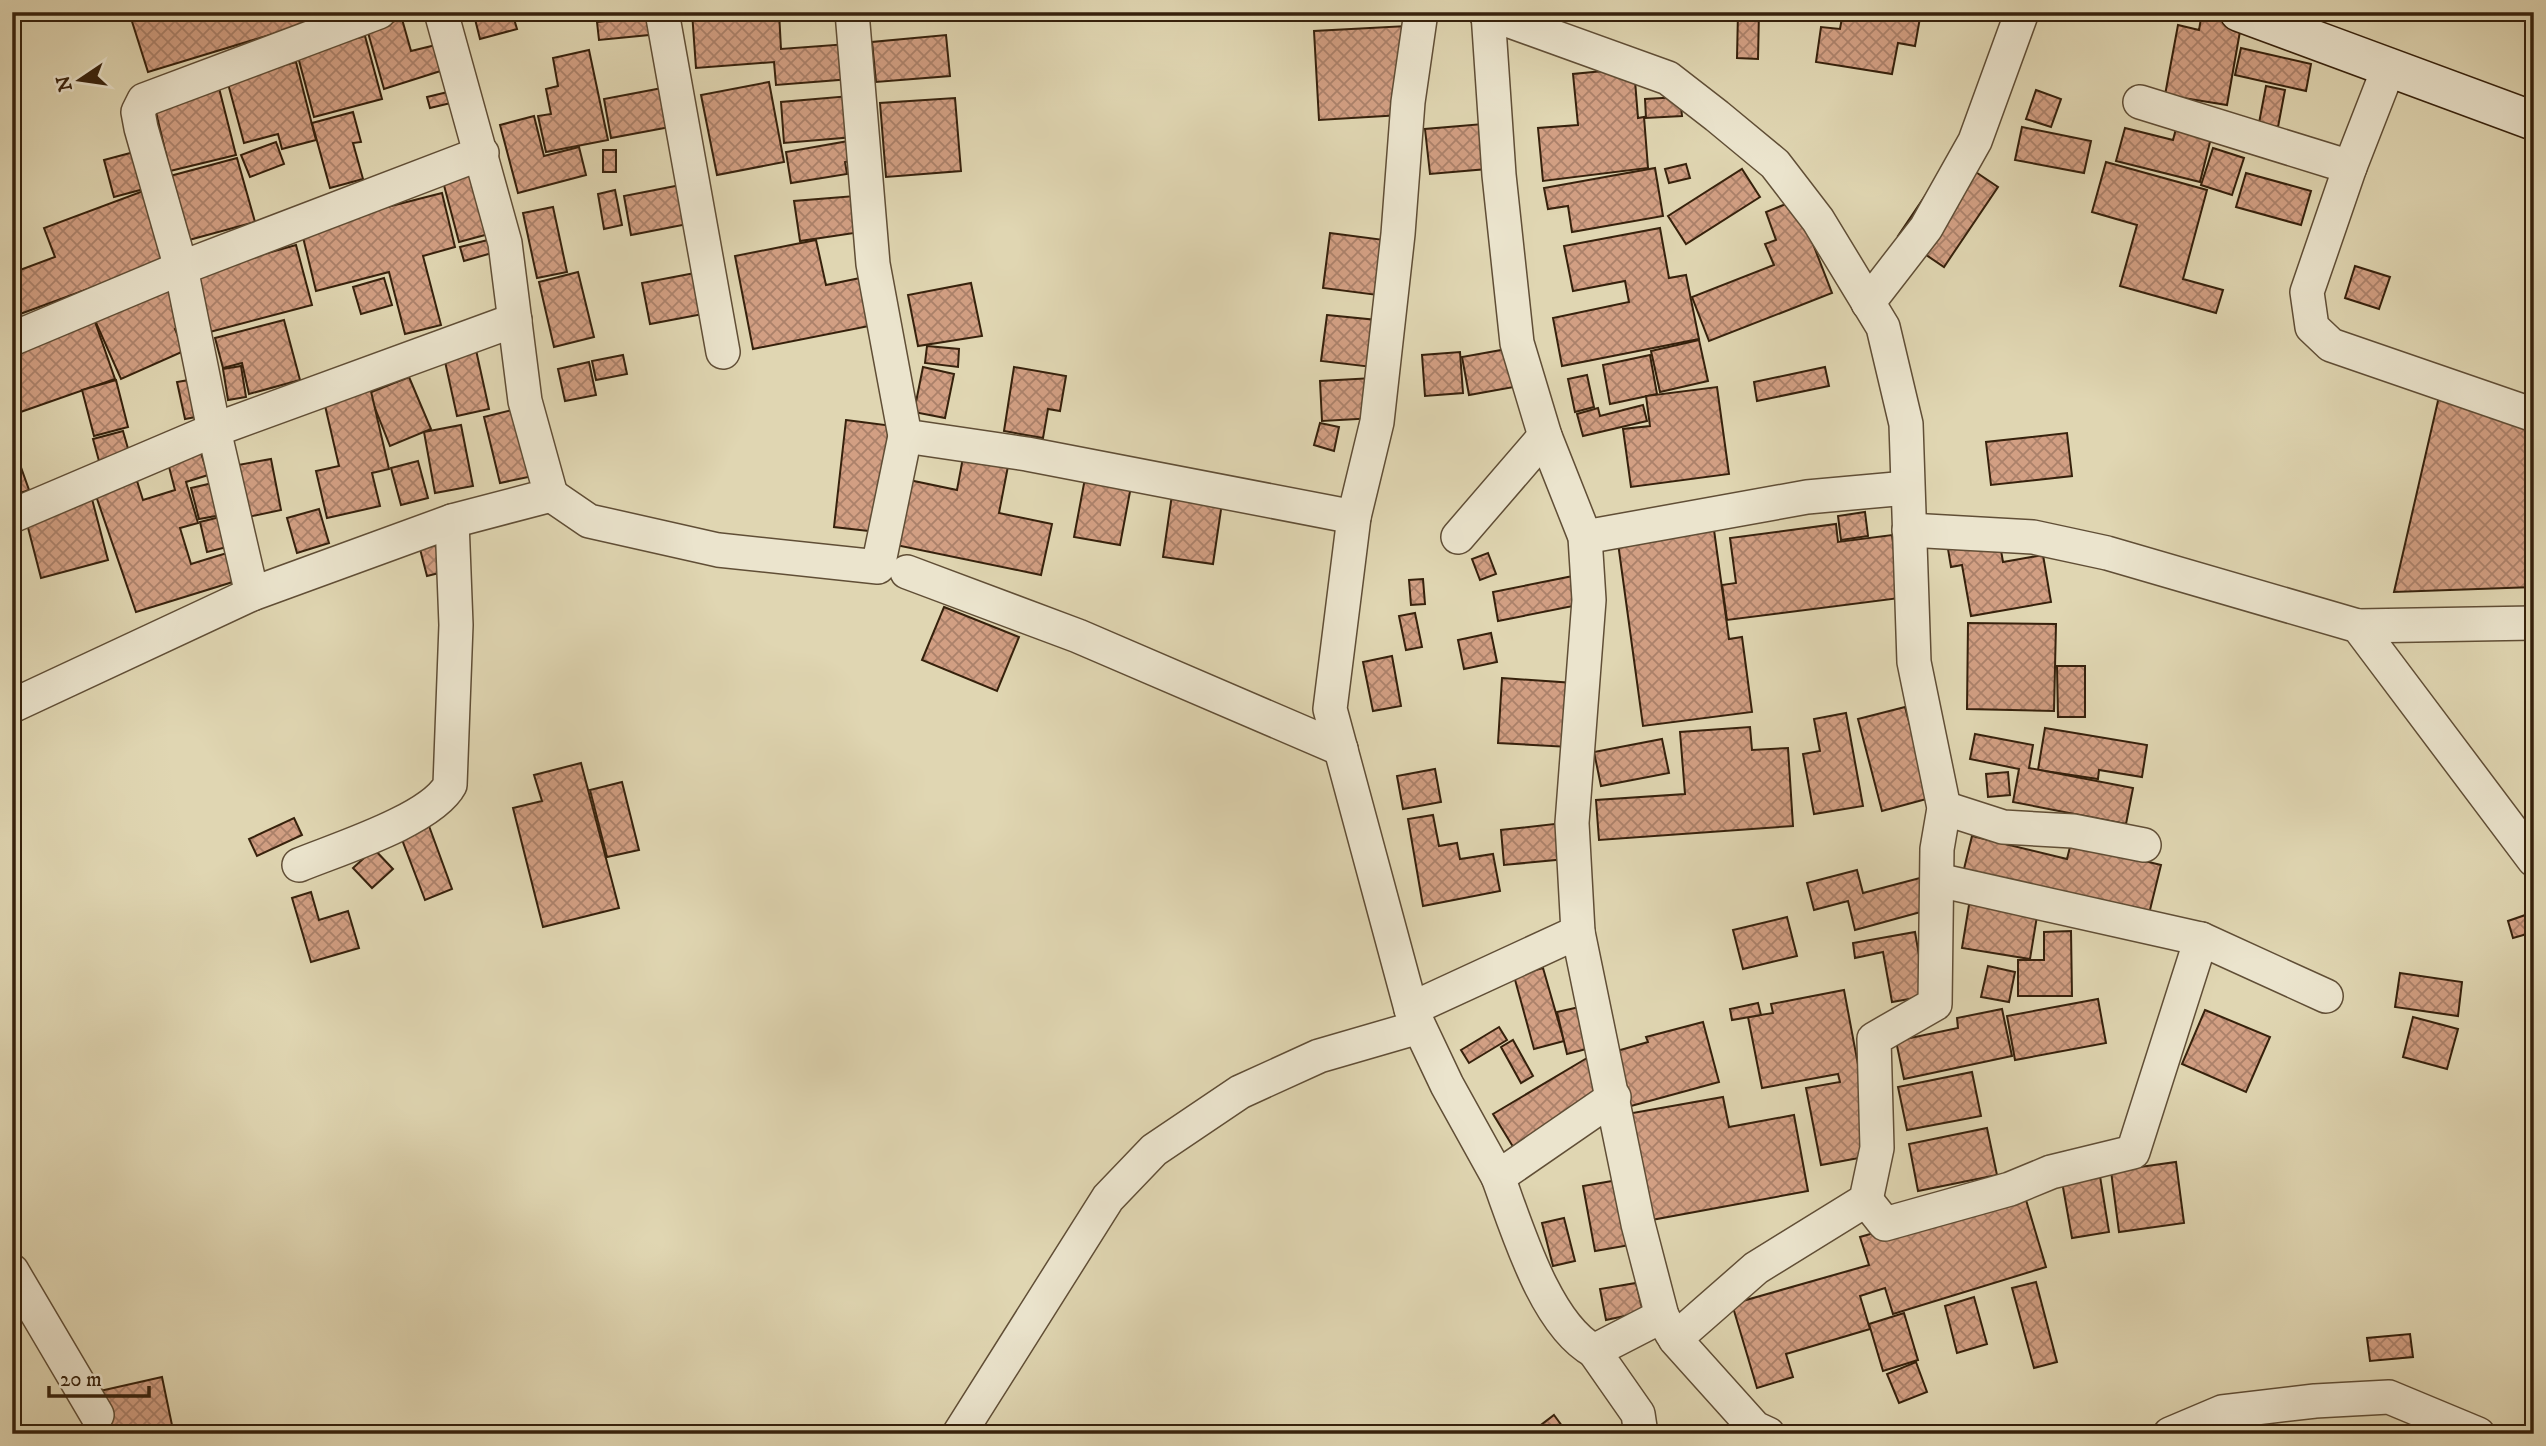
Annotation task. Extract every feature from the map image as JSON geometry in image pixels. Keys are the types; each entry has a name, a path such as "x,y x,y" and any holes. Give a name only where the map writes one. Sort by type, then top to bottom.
{"main road":[{"path":"2239,12 2534,121"}],"street":[{"path":"252,594 214,430 181,268 138,112 144,100 379,12"},
{"path":"441,12 505,243 525,401 551,495 589,521 705,547 878,567 905,436 873,264 852,12"},
{"path":"662,12 723,352"},
{"path":"1421,12 1408,102 1398,234 1377,422 1354,517 1330,709 1415,1018 1447,1085 1498,1177 1545,1290 1580,1343 1594,1351 1638,1414 1641,1434"},
{"path":"1868,303 1926,228 1975,141 2022,12"},
{"path":"1594,1351 1668,1328 1756,1268 1866,1200 1877,1147 1874,1039 1935,1004 1937,849 1944,808 1914,662 1906,424 1884,327 1818,220 1775,164 1668,78 1486,13 1499,175 1517,343 1545,436 1585,537 1588,600 1572,823 1578,932 1638,1224 1668,1328 1755,1428 1768,1434"},
{"path":"2389,67 2350,167 2307,292 2312,327 2330,345 2534,415"},
{"path":"2140,102 2350,167"},
{"path":"12,340 181,268 482,153"},
{"path":"12,516 214,430 515,320"},
{"path":"905,436 1027,454 1354,517"},
{"path":"1458,537 1545,436"},
{"path":"1585,537 1807,497 1907,488"},
{"path":"12,706 252,594 452,521 551,495"},
{"path":"299,865 424,812 444,797 450,785 456,625 452,521"},
{"path":"1909,530 2033,537 2107,554 2358,626 2534,623"},
{"path":"907,572 1078,636 1340,749"},
{"path":"2358,626 2534,860"},
{"path":"1944,808 2003,827 2073,831 2144,845"},
{"path":"1938,880 2201,939 2326,996"},
{"path":"959,1434 1108,1198 1154,1150 1240,1092 1319,1056 1415,1018 1578,932"},
{"path":"1866,1200 1885,1224 2010,1189 2051,1172 2133,1153 2201,939"},
{"path":"1498,1177 1614,1097"},
{"path":"12,1271 97,1415"},
{"path":"2170,1434 2222,1412 2315,1401 2389,1397 2421,1424 2478,1434"}],"building":[{"path":"129,12 320,12 322,19 148,72"},
{"path":"512,12 517,29 480,39 474,15"},
{"path":"692,12 779,12 781,49 848,44 851,79 776,85 774,62 696,68"},
{"path":"1738,12 1759,12 1758,59 1737,58"},
{"path":"1843,12 1921,12 1915,46 1898,43 1892,74 1816,62 1821,27 1840,29"},
{"path":"2202,13 2242,20 2227,105 2165,95 2178,25 2199,30"},
{"path":"658,16 659,34 599,40 597,22"},
{"path":"402,19 411,51 444,43 450,68 384,89 367,29"},
{"path":"1407,26 1401,115 1319,120 1314,31"},
{"path":"946,35 950,76 876,82 872,42"},
{"path":"365,36 382,99 314,117 297,53"},
{"path":"2241,48 2311,64 2306,91 2235,75"},
{"path":"589,50 608,140 546,152 538,116 551,114 546,89 558,86 553,58"},
{"path":"296,62 316,140 282,149 278,134 244,143 227,80"},
{"path":"1634,68 1638,118 1644,117 1648,168 1543,181 1538,128 1578,125 1573,74"},
{"path":"769,82 784,162 717,175 701,95"},
{"path":"678,85 686,124 611,138 604,99"},
{"path":"2266,86 2285,90 2278,127 2259,123"},
{"path":"219,88 236,155 170,171 154,104"},
{"path":"456,90 459,101 430,108 427,97"},
{"path":"2036,90 2061,99 2051,127 2026,119"},
{"path":"850,96 854,137 784,143 781,102"},
{"path":"1680,97 1682,116 1646,118 1645,99"},
{"path":"955,98 961,171 886,177 880,103"},
{"path":"353,112 361,142 353,143 363,179 330,188 312,123"},
{"path":"534,116 544,156 579,147 586,175 518,193 500,125"},
{"path":"1483,124 1487,169 1430,174 1425,129"},
{"path":"2177,125 2212,134 2200,182 2116,161 2125,128 2173,140"},
{"path":"2022,127 2091,141 2084,173 2015,160"},
{"path":"854,140 857,160 845,162 847,174 791,183 786,152"},
{"path":"276,142 284,164 250,177 241,155"},
{"path":"2213,148 2244,158 2232,195 2201,185"},
{"path":"603,150 616,150 616,172 603,172"},
{"path":"134,152 144,189 114,197 104,160"},
{"path":"1952,156 1998,187 1944,267 1898,236"},
{"path":"237,158 255,222 189,240 170,176"},
{"path":"2106,162 2207,190 2183,279 2223,290 2216,313 2120,286 2137,225 2092,212"},
{"path":"482,164 500,231 459,242 441,174"},
{"path":"1686,164 1690,178 1669,183 1665,169"},
{"path":"1655,168 1663,216 1572,232 1568,206 1548,209 1544,188"},
{"path":"1742,169 1760,197 1686,244 1668,216"},
{"path":"2246,173 2311,191 2301,225 2236,207"},
{"path":"696,182 703,221 631,235 624,196"},
{"path":"146,190 172,258 12,317 12,273 55,257 44,228"},
{"path":"615,190 622,225 604,229 598,194"},
{"path":"442,193 455,247 423,256 441,325 405,334 389,272 316,291 301,229"},
{"path":"855,196 861,232 800,241 794,201"},
{"path":"1796,200 1832,293 1709,341 1692,297 1774,265 1765,244 1776,240 1766,212"},
{"path":"553,207 567,272 537,278 523,213"},
{"path":"1660,228 1669,278 1686,275 1699,339 1562,366 1553,318 1629,302 1625,281 1573,291 1564,246"},
{"path":"1330,233 1392,241 1385,296 1323,288"},
{"path":"488,240 492,253 464,261 460,247"},
{"path":"816,240 826,285 865,277 874,325 753,349 735,256"},
{"path":"296,245 312,305 206,333 189,269 262,249 264,254"},
{"path":"2355,266 2390,277 2379,309 2345,298"},
{"path":"716,269 724,310 650,324 642,283"},
{"path":"578,272 594,337 554,347 539,282"},
{"path":"384,278 392,305 361,314 353,287"},
{"path":"166,283 184,325 175,329 184,351 121,379 93,316"},
{"path":"971,283 982,336 918,346 908,295"},
{"path":"1327,315 1377,320 1372,367 1321,361"},
{"path":"94,319 115,379 12,415 12,347"},
{"path":"284,320 300,380 249,394 242,363 223,368 215,338"},
{"path":"1699,340 1708,381 1660,392 1651,351"},
{"path":"927,346 959,349 958,367 925,363"},
{"path":"1518,347 1525,385 1469,395 1462,357"},
{"path":"476,350 489,409 457,416 444,357"},
{"path":"1460,352 1463,393 1425,396 1422,355"},
{"path":"623,355 627,374 596,380 592,361"},
{"path":"1650,355 1657,394 1610,404 1603,365"},
{"path":"589,362 596,395 565,401 558,369"},
{"path":"241,366 246,397 228,400 223,369"},
{"path":"923,367 954,374 945,418 914,412"},
{"path":"1014,367 1066,376 1060,411 1048,409 1043,438 1004,431"},
{"path":"1825,367 1829,386 1757,401 1754,382"},
{"path":"1587,375 1594,407 1575,412 1568,379"},
{"path":"409,377 431,429 390,446 369,393"},
{"path":"1373,378 1375,418 1322,421 1320,381"},
{"path":"116,380 128,427 94,436 82,390"},
{"path":"189,380 196,417 185,419 177,382"},
{"path":"370,387 389,469 372,473 380,506 327,518 316,471 339,466 323,397"},
{"path":"1717,387 1729,474 1631,487 1623,429 1650,426 1646,396"},
{"path":"2440,392 2534,423 2534,587 2394,592"},
{"path":"1643,405 1647,421 1583,436 1577,414 1598,408 1600,416"},
{"path":"516,409 533,476 500,483 484,417"},
{"path":"846,420 893,426 877,532 834,527"},
{"path":"1320,423 1339,427 1334,451 1314,445"},
{"path":"461,425 473,486 435,493 424,432"},
{"path":"123,431 129,452 99,461 93,439"},
{"path":"2067,433 2072,476 1991,485 1986,442"},
{"path":"12,442 29,490 12,496"},
{"path":"964,452 1009,461 999,513 1052,524 1041,575 896,545 909,480 957,490"},
{"path":"201,453 208,475 186,482 198,523 180,528 191,564 227,553 236,581 136,612 95,493 137,481 143,500 175,490 168,463"},
{"path":"271,459 281,510 248,517 238,465"},
{"path":"418,461 428,498 401,505 391,468"},
{"path":"1086,473 1132,481 1120,545 1074,537"},
{"path":"217,482 227,514 199,519 191,488"},
{"path":"1173,488 1223,496 1213,564 1163,557"},
{"path":"92,499 108,560 41,578 25,516"},
{"path":"319,509 329,543 297,553 287,518"},
{"path":"1865,512 1868,536 1841,540 1838,516"},
{"path":"224,516 231,546 207,552 200,522"},
{"path":"1836,524 1838,542 1892,535 1900,598 1727,620 1722,585 1736,583 1730,538"},
{"path":"1714,530 1729,639 1742,637 1752,712 1643,726 1618,543"},
{"path":"1999,539 2003,562 2043,555 2051,602 1971,616 1962,565 1951,567 1948,549"},
{"path":"445,543 451,570 427,576 420,549"},
{"path":"1488,553 1496,574 1480,580 1472,559"},
{"path":"1573,576 1578,605 1498,621 1493,592"},
{"path":"1423,579 1425,604 1411,605 1409,580"},
{"path":"944,607 1019,637 997,691 922,660"},
{"path":"1415,613 1422,647 1406,650 1399,616"},
{"path":"1968,623 2056,624 2054,711 1967,709"},
{"path":"1491,633 1497,662 1464,669 1458,640"},
{"path":"1392,656 1401,706 1373,711 1363,662"},
{"path":"2057,666 2085,666 2085,717 2058,717"},
{"path":"1502,678 1574,683 1569,747 1498,743"},
{"path":"1905,707 1930,798 1882,811 1858,719"},
{"path":"1846,713 1863,806 1814,814 1803,754 1820,751 1814,719"},
{"path":"1750,727 1752,750 1788,748 1793,826 1599,840 1596,800 1685,794 1680,732"},
{"path":"2045,728 2147,745 2142,777 2099,770 2098,779 2038,770"},
{"path":"1975,734 2033,745 2029,768 2133,788 2126,824 2013,802 2019,769 1970,759"},
{"path":"1662,739 1669,773 1601,786 1594,752"},
{"path":"581,763 619,908 543,927 513,808 542,801 534,775"},
{"path":"1435,769 1441,802 1403,809 1397,776"},
{"path":"2008,772 2010,795 1988,797 1986,774"},
{"path":"622,782 639,850 607,857 590,790"},
{"path":"1433,815 1439,846 1457,843 1460,859 1493,854 1500,891 1423,906 1408,819"},
{"path":"294,818 302,835 257,856 249,839"},
{"path":"1563,823 1566,859 1504,865 1501,830"},
{"path":"429,826 452,889 425,900 401,837"},
{"path":"1972,836 2067,859 2071,843 2161,865 2148,918 1963,873"},
{"path":"374,849 393,869 372,888 353,868"},
{"path":"1857,870 1863,893 1920,878 1928,910 1855,930 1848,901 1814,910 1807,883"},
{"path":"311,892 319,920 348,911 359,948 311,962 292,898"},
{"path":"1970,899 2038,910 2030,959 1962,948"},
{"path":"2534,912 2534,932 2513,938 2508,921"},
{"path":"1787,917 1797,956 1743,969 1733,930"},
{"path":"2071,931 2072,996 2018,996 2018,960 2044,960 2044,932"},
{"path":"1915,932 1926,996 1892,1002 1883,952 1855,958 1853,943"},
{"path":"1988,966 2015,972 2009,1002 1981,997"},
{"path":"1543,968 1564,1041 1534,1049 1514,976"},
{"path":"2400,973 2462,982 2458,1016 2395,1007"},
{"path":"1844,990 1875,1155 1821,1165 1806,1088 1840,1082 1838,1074 1762,1088 1748,1017 1773,1013 1771,1004"},
{"path":"2098,999 2106,1043 2015,1060 2007,1016"},
{"path":"1758,1003 1761,1015 1732,1020 1730,1009"},
{"path":"1584,1006 1594,1047 1567,1054 1557,1012"},
{"path":"2002,1009 2012,1056 1904,1079 1896,1041 1958,1028 1957,1018"},
{"path":"2205,1010 2270,1037 2246,1092 2182,1064"},
{"path":"2413,1017 2458,1029 2447,1069 2403,1057"},
{"path":"1703,1022 1719,1082 1631,1106 1617,1051 1648,1042 1646,1037"},
{"path":"1499,1027 1507,1040 1469,1063 1461,1050"},
{"path":"1513,1040 1533,1076 1521,1083 1501,1047"},
{"path":"1587,1058 1609,1094 1515,1150 1493,1114"},
{"path":"1972,1072 1981,1116 1907,1130 1898,1087"},
{"path":"1723,1097 1729,1127 1794,1115 1808,1191 1646,1221 1627,1114"},
{"path":"1987,1128 1997,1175 1918,1191 1909,1144"},
{"path":"2176,1162 2184,1223 2119,1232 2111,1171"},
{"path":"2099,1170 2109,1232 2072,1238 2061,1176"},
{"path":"1618,1180 1630,1245 1595,1251 1583,1186"},
{"path":"2023,1190 2046,1267 1893,1314 1885,1288 1860,1296 1870,1329 1786,1354 1793,1377 1757,1388 1732,1304 1869,1265 1860,1237"},
{"path":"1564,1218 1575,1261 1553,1266 1542,1223"},
{"path":"2036,1282 2057,1362 2034,1368 2012,1288"},
{"path":"1636,1283 1643,1312 1606,1320 1600,1289"},
{"path":"1974,1297 1987,1344 1957,1353 1945,1306"},
{"path":"1904,1313 1918,1360 1883,1371 1869,1324"},
{"path":"2410,1334 2413,1357 2370,1361 2367,1338"},
{"path":"1916,1362 1927,1392 1899,1403 1887,1374"},
{"path":"162,1377 173,1430 154,1434 99,1434 91,1393"},
{"path":"1554,1415 1568,1434 1529,1434"}]}
